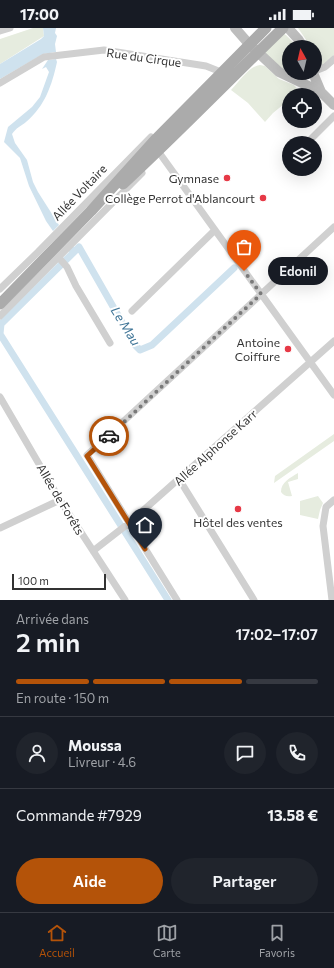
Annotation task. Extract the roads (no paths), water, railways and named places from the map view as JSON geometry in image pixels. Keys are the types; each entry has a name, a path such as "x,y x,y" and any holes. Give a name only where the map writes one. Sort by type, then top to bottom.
{"main road":[{"path":"235,28 249,44 279,72 314,88"},
{"name":"Allée Voltaire","path":"91,212 136,159 266,28"},
{"name":"Allée Voltaire","path":"91,212 158,151 283,28"},
{"path":"288,28 299,40"},
{"path":"322,93 334,105"},
{"path":"0,304 91,212"}],"street":[{"path":"0,30 10,28"},
{"name":"Rue du Cirque","path":"0,83 44,57 104,50 206,66 221,72"},
{"path":"322,68 334,59"},
{"name":"Allée Voltaire","path":"0,289 162,126 170,119 178,116"},
{"path":"314,136 334,116"},
{"path":"158,151 334,395"},
{"name":"Allée Voltaire","path":"0,316 60,259 142,173 158,151"},
{"path":"177,600 87,456 334,227"},
{"path":"132,311 215,230"},
{"path":"60,259 67,267 76,286 110,343"},
{"name":"Allée Alphonse Karr","path":"93,551 179,479 334,341"},
{"name":"Allée de Forêts","path":"0,397 60,500 125,600"},
{"path":"179,479 254,600"},
{"path":"0,528 60,500"},
{"path":"332,600 323,526 326,507 334,500"}],"water":[{"path":"43,28 56,28 56,52 43,54 0,79 0,64 41,39 44,36"},
{"path":"56,59 57,62 53,79 43,102 33,116 12,134 15,143 27,160 33,182 38,192 59,225 53,231 46,221 29,186 20,158 4,142 8,127 32,107 40,97 49,72 46,67 42,69 48,60"}],"waterway":[{"name":"Le Mau","path":"71,249 74,252 79,247 135,345 140,350 152,345 234,268"},
{"path":"0,334 1,324 74,252"},
{"path":"0,334 168,600"}],"place":[{"name":"Gymnase","path":"227,178"},
{"name":"Collège Perrot d'Ablancourt","path":"263,198"},
{"name":"Edonil","path":"244,271"},
{"name":"Antoine Coiffure","path":"288,349"},
{"name":"Hôtel des ventes","path":"238,509"}]}
